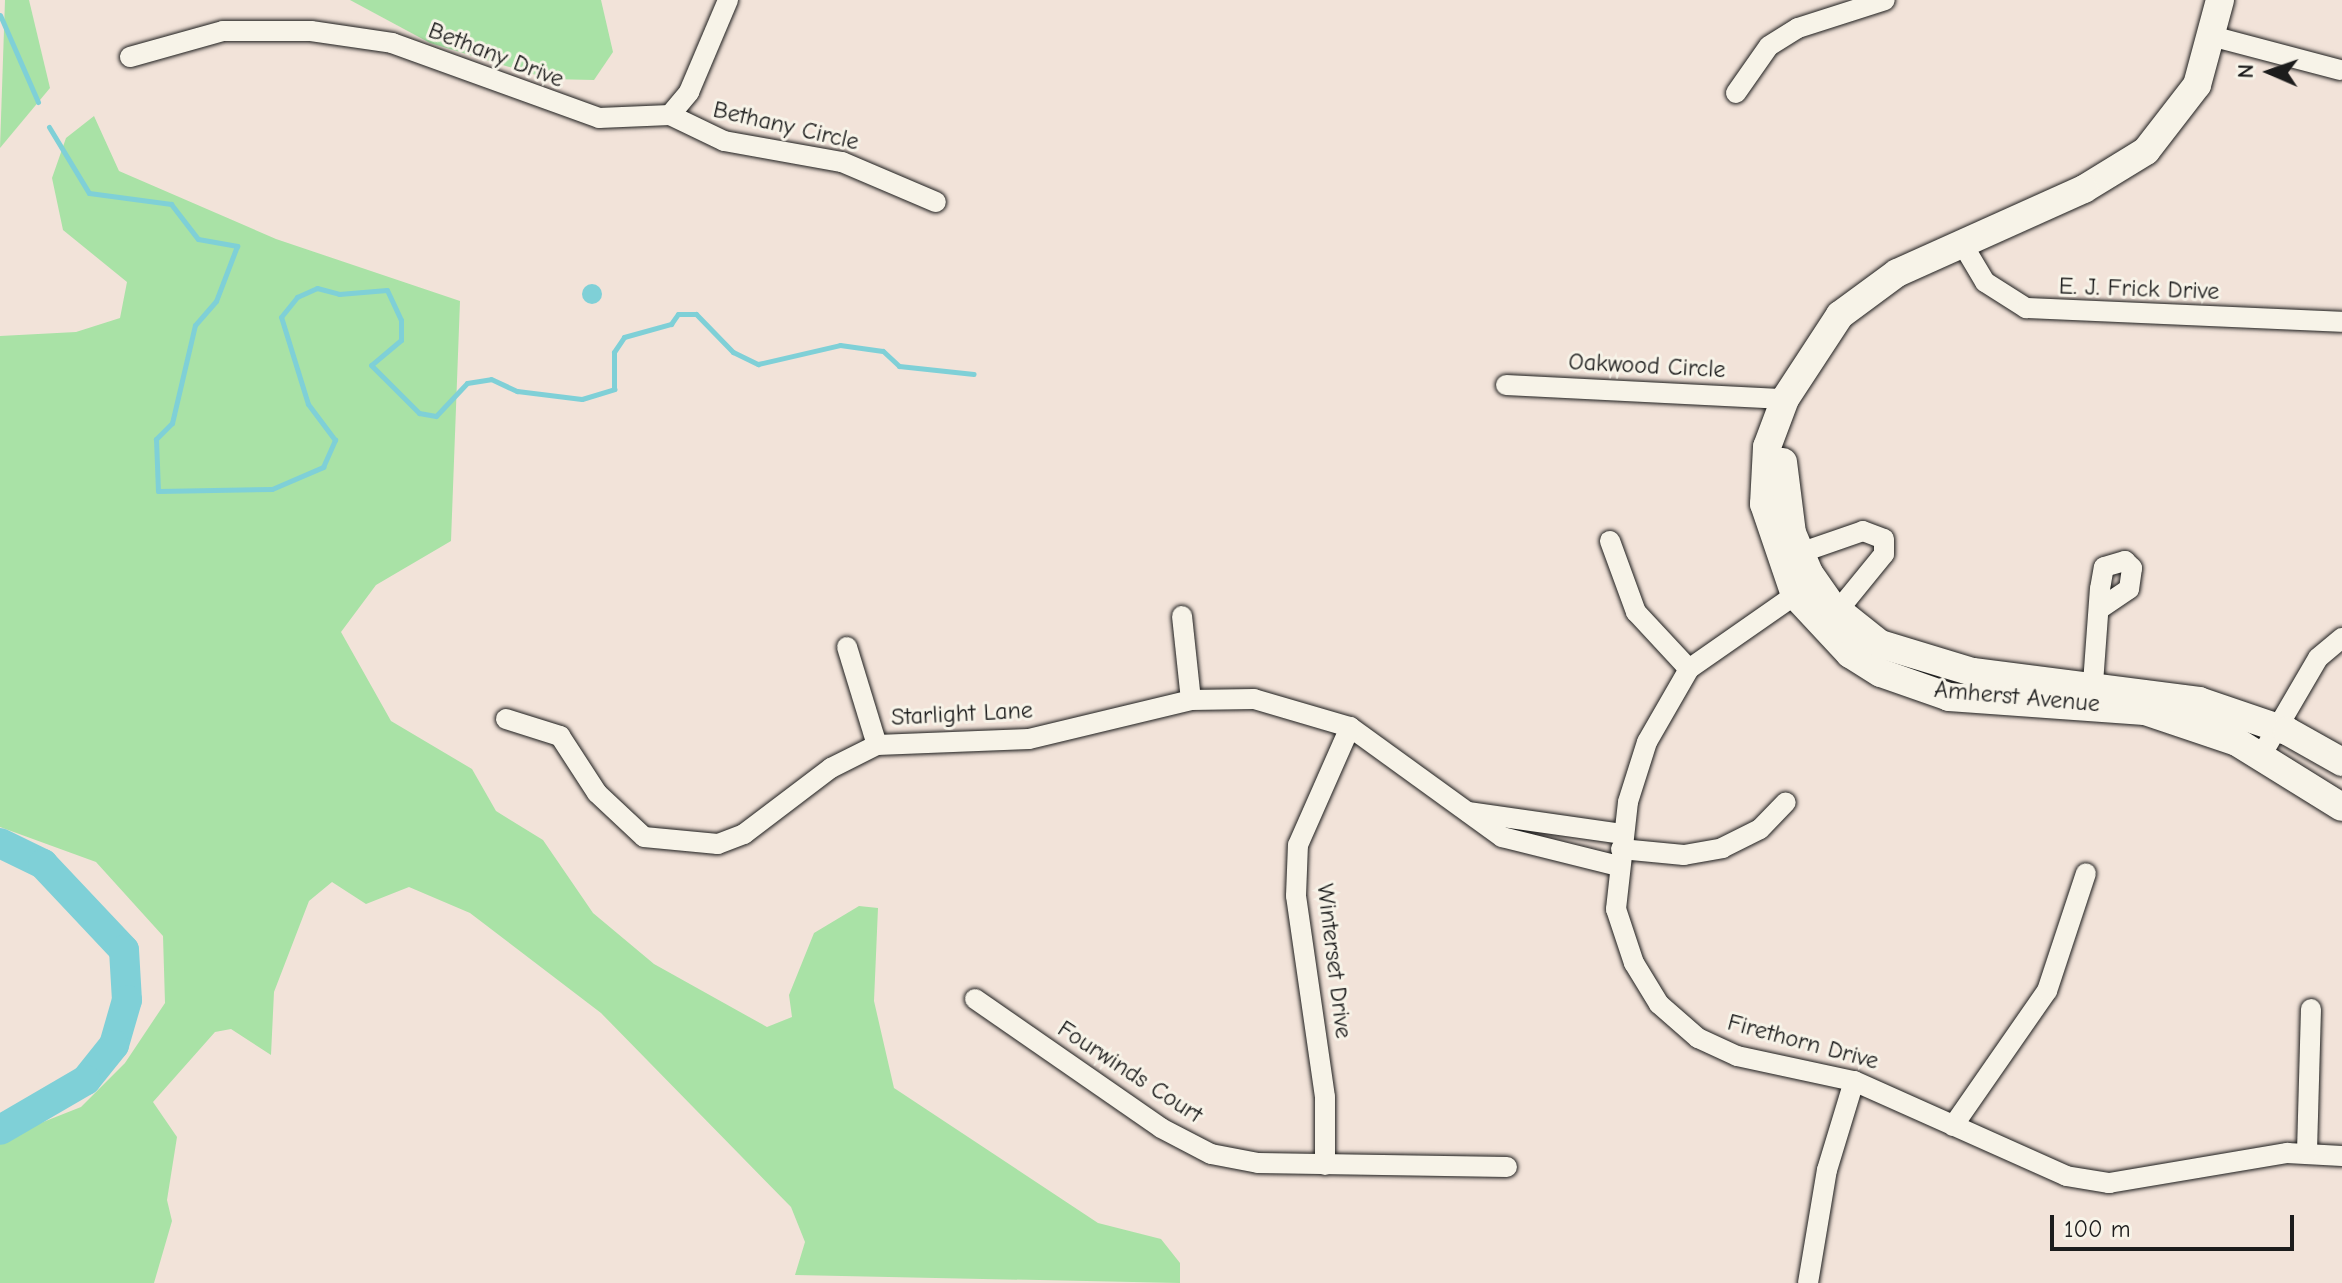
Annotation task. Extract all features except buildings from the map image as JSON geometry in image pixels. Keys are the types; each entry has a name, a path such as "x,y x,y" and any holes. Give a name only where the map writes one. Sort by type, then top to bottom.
{"street":[{"path":"670,115 689,92 728,0"},
{"path":"1736,93 1769,46 1798,28 1885,0"},
{"name":"Amherst Avenue","path":"2220,0 2215,37 2197,85 2146,151 2095,184 1897,273 1851,305 1818,341 1783,406 1767,447 1764,504 1805,588 1830,620 1850,654 1912,687 1971,699 2093,693 2199,701 2277,728 2342,762"},
{"name":"Bethany Drive","path":"130,57 223,31 311,31 392,43 599,118 670,115"},
{"path":"2215,37 2340,70"},
{"name":"Bethany Circle","path":"670,115 724,141 842,162 936,202"},
{"name":"E. J. Frick Drive","path":"1963,245 1985,282 2026,308 2342,322"},
{"name":"Oakwood Circle","path":"1506,385 1783,406"},
{"path":"1790,556 1863,531 1884,539 1884,554 1830,620"},
{"path":"1610,541 1636,612 1689,669"},
{"name":"Firethorn Drive","path":"1805,588 1689,669 1647,742 1621,850 1616,909 1634,963 1659,1004 1698,1038 1737,1056 1854,1081 2066,1176 2109,1183 2307,1152 2342,1156"},
{"path":"2093,693 2099,609"},
{"path":"1182,616 1191,700"},
{"path":"2262,754 2318,658 2342,638"},
{"path":"847,647 877,745"},
{"name":"Amherst Avenue","path":"2093,693 2190,724 2262,754 2342,807"},
{"name":"Starlight Lane","path":"506,719 560,736 616,815 644,837 677,844 744,834 831,768 877,745 1029,739 1191,700 1254,699 1350,727 1468,812 1529,849 1621,850"},
{"name":"Winterset Drive","path":"1325,1165 1325,1097 1296,896 1298,845 1350,727"},
{"path":"1621,850 1684,855 1722,848 1760,829 1786,802"},
{"name":"Starlight Lane","path":"1468,812 1621,850"},
{"path":"1953,1126 2047,991 2086,873"},
{"name":"Fourwinds Court","path":"975,999 1161,1128 1211,1154 1325,1165 1507,1167"},
{"path":"2307,1152 2311,1009"},
{"path":"1808,1283 1827,1170 1854,1081"}],"green space":[{"path":"5,0 29,0 50,88 0,148"},
{"path":"350,0 601,0 613,52 594,80 549,79 430,43"},
{"path":"94,116 119,171 276,239 460,301 451,541 376,585 341,632 391,721 472,769 496,811 543,840 593,913 654,964 767,1027 792,1017 789,995 814,933 859,906 878,908 874,1001 894,1088 1098,1223 1161,1239 1180,1263 1180,1283 795,1275 805,1242 791,1207 601,1013 470,913 409,887 366,904 332,882 309,901 274,992 271,1055 231,1029 215,1032 153,1102 177,1137 167,1200 172,1221 154,1283 0,1283 0,1139 81,1107 125,1063 165,1003 163,936 96,862 0,827 0,336 76,332 120,318 127,282 63,230 52,178 66,138"}],"water":[{"path":"592,284 599,287 602,294 599,301 592,304 585,301 582,294 585,287"}],"waterway":[{"path":"0,15 38,102"},
{"path":"49,127 89,193 171,204 198,239 237,246 216,301 195,325 172,423 156,439 158,491 272,489 323,467 335,440 308,404 281,317 297,297 317,288 339,294 387,290 401,320 401,340 371,365 419,413 436,416 467,383 491,379 517,391 582,399 614,389 614,352 624,337 671,324 678,314 696,314 733,352 758,364 840,345 883,351 899,366 974,374"},
{"path":"0,843 43,864 124,950 127,1000 114,1045 86,1080 0,1130"}]}
